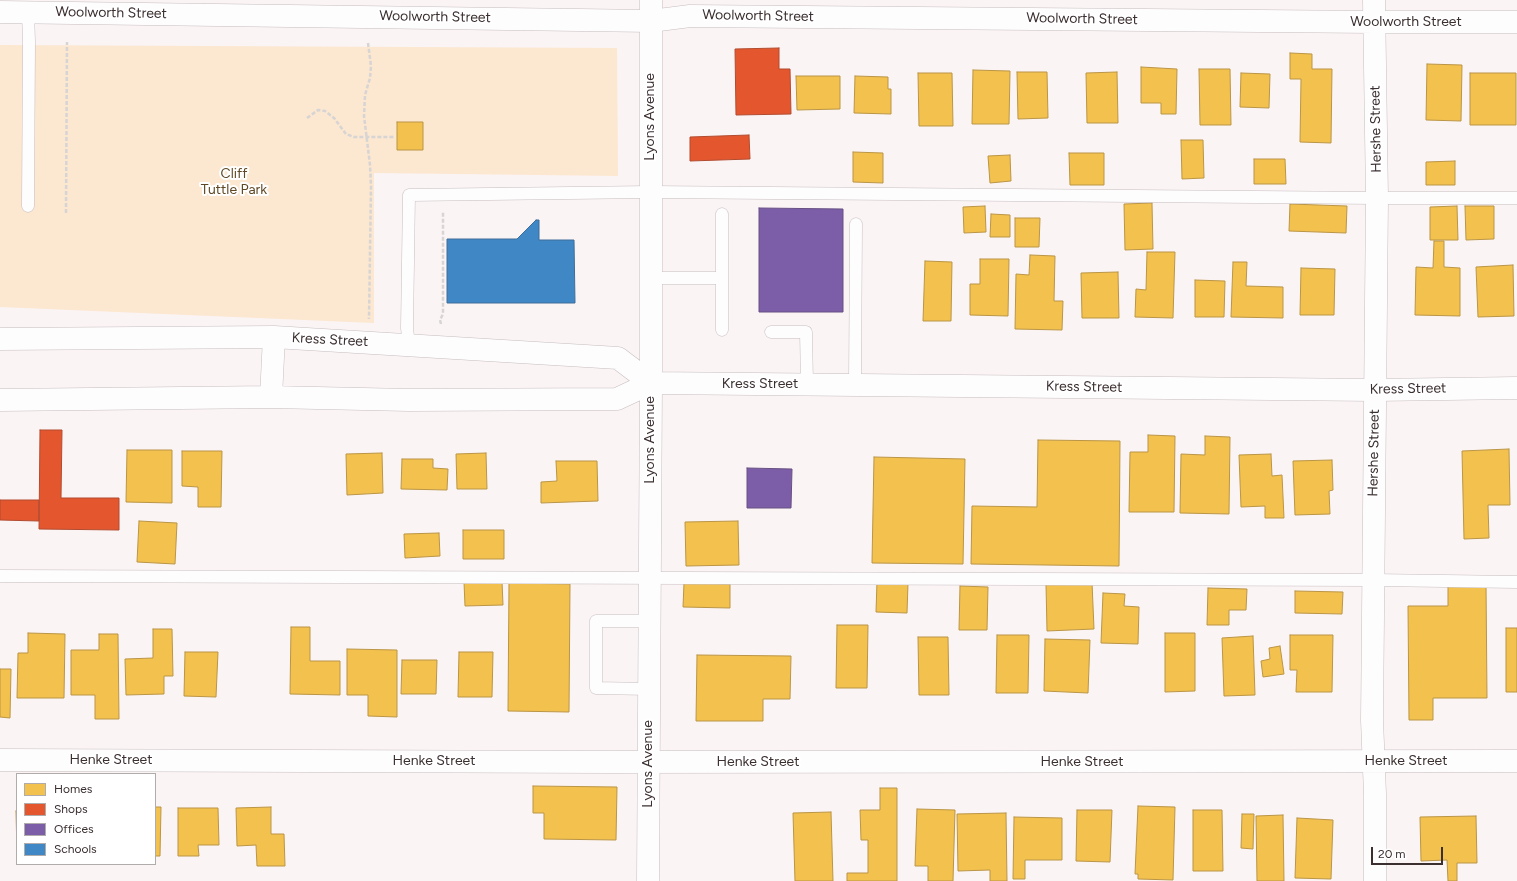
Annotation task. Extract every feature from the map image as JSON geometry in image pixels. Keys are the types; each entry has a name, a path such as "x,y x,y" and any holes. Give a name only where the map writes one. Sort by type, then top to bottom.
{"street":[{"name":"Hershe Street","path":"1374,0 1377,198 1372,720 1374,761 1375,881"},
{"name":"Woolworth Street","path":"0,12 651,10 698,16 1517,22"},
{"name":"Lyons Avenue","path":"648,881 651,383 651,10"},
{"name":"Kress Street","path":"0,339 274,337 618,358 651,383"},
{"path":"271,397 274,337"},
{"name":"Kress Street","path":"0,400 271,397 409,400 617,399 651,383 1375,390 1517,388"},
{"name":"Henke Street","path":"0,760 648,762 1517,761"}],"lane":[{"path":"28,12 28,206"},
{"path":"409,345 407,328 409,195 650,192 1517,198"},
{"path":"722,214 722,330"},
{"path":"855,385 856,224"},
{"path":"650,278 722,278"},
{"path":"772,332 806,332 807,384"},
{"path":"0,576 1373,580 1517,582"},
{"path":"649,621 596,621 596,688 649,689"}],"path":[{"path":"66,212 67,42"},
{"path":"368,43 371,66 364,116 371,186 369,326"},
{"path":"307,118 318,110 325,111 334,118 346,134 354,137 395,136"},
{"path":"441,330 440,320 443,314 443,195"}],"green space":[{"name":"Cliff Tuttle Park","path":"0,45 617,48 618,176 374,173 374,323 0,307"}],"building: Homes":[{"path":"1290,53 1312,54 1312,69 1332,69 1331,143 1300,142 1301,79 1290,79"},
{"path":"1427,64 1462,65 1461,121 1426,120"},
{"path":"1141,67 1177,69 1176,114 1161,114 1161,103 1141,103"},
{"path":"1199,69 1230,69 1231,125 1200,125"},
{"path":"973,70 1010,71 1009,124 972,124"},
{"path":"1017,72 1047,72 1048,118 1018,119"},
{"path":"1117,72 1118,123 1087,123 1086,73"},
{"path":"918,73 952,73 953,126 919,126"},
{"path":"1241,73 1270,74 1269,108 1240,107"},
{"path":"1470,73 1516,73 1516,125 1470,125"},
{"path":"796,76 840,76 840,109 797,110"},
{"path":"855,76 888,77 888,89 891,89 891,114 854,113"},
{"path":"397,122 423,122 423,150 397,150"},
{"path":"1181,140 1203,140 1204,178 1182,179"},
{"path":"853,152 883,153 883,183 853,182"},
{"path":"1069,153 1104,153 1104,185 1070,185"},
{"path":"1010,155 1011,181 990,183 988,156"},
{"path":"1254,159 1285,159 1286,184 1254,184"},
{"path":"1455,161 1455,185 1426,185 1426,162"},
{"path":"1152,203 1153,249 1125,250 1124,204"},
{"path":"1290,204 1347,206 1346,233 1289,231"},
{"path":"985,206 986,232 964,233 963,207"},
{"path":"1457,206 1458,240 1430,240 1430,207"},
{"path":"1465,206 1494,206 1494,239 1466,240"},
{"path":"991,214 1010,215 1010,237 990,237"},
{"path":"1015,218 1040,218 1039,247 1015,247"},
{"path":"1434,241 1444,241 1444,267 1460,268 1460,316 1415,315 1416,267 1433,268"},
{"path":"1147,252 1175,252 1173,318 1135,317 1136,289 1146,290"},
{"path":"1030,255 1055,256 1054,301 1063,301 1062,330 1015,329 1016,274 1029,275"},
{"path":"980,259 1009,259 1008,316 970,315 970,284 980,284"},
{"path":"925,261 952,262 951,321 923,321"},
{"path":"1233,262 1247,262 1246,286 1283,287 1283,318 1231,317"},
{"path":"1513,265 1514,316 1478,317 1476,267"},
{"path":"1301,268 1335,269 1334,315 1300,315"},
{"path":"1118,272 1119,318 1082,318 1081,273"},
{"path":"1195,280 1225,281 1224,317 1195,317"},
{"path":"1148,435 1175,436 1174,512 1129,512 1130,452 1148,452"},
{"path":"1205,436 1230,437 1229,514 1180,513 1181,454 1205,455"},
{"path":"1038,440 1120,441 1119,566 971,564 972,506 1037,507"},
{"path":"1509,449 1510,505 1488,505 1489,538 1464,539 1462,451"},
{"path":"127,450 172,450 172,503 126,502"},
{"path":"182,451 222,451 221,507 198,507 198,487 182,486"},
{"path":"382,453 383,493 347,495 346,454"},
{"path":"486,453 487,489 457,489 456,454"},
{"path":"1271,454 1272,476 1282,475 1284,518 1265,518 1265,506 1241,507 1239,455"},
{"path":"874,457 965,459 963,564 872,563"},
{"path":"402,459 433,459 433,468 448,469 447,490 401,489"},
{"path":"1332,460 1333,490 1329,491 1330,514 1295,515 1293,461"},
{"path":"556,461 597,461 598,501 541,503 541,482 557,481"},
{"path":"139,521 177,523 175,564 137,562"},
{"path":"738,521 739,565 686,566 685,522"},
{"path":"463,530 504,530 504,559 463,559"},
{"path":"439,533 440,556 405,558 404,534"},
{"path":"502,581 503,605 465,606 464,582"},
{"path":"877,582 908,583 907,613 876,612"},
{"path":"1092,582 1094,629 1047,631 1046,584"},
{"path":"509,583 570,584 569,712 508,711"},
{"path":"684,583 730,584 730,608 683,607"},
{"path":"1448,583 1486,583 1487,698 1433,698 1433,720 1409,720 1408,606 1448,606"},
{"path":"960,586 988,587 987,630 959,630"},
{"path":"1208,588 1247,589 1246,610 1229,610 1229,625 1207,625"},
{"path":"1295,591 1343,592 1342,614 1295,613"},
{"path":"1103,593 1125,594 1124,606 1139,607 1138,644 1101,643"},
{"path":"837,625 868,625 867,688 836,688"},
{"path":"291,627 310,627 310,661 340,661 340,695 290,694"},
{"path":"1506,628 1517,628 1517,692 1506,692"},
{"path":"153,629 172,629 173,676 164,676 164,694 126,695 125,659 153,658"},
{"path":"28,633 65,634 64,698 17,698 18,653 28,653"},
{"path":"1165,633 1195,633 1195,691 1165,692"},
{"path":"99,634 118,634 119,719 95,719 95,695 71,695 71,650 99,650"},
{"path":"997,635 1029,635 1028,693 996,693"},
{"path":"1290,635 1333,635 1332,692 1296,692 1297,670 1290,670"},
{"path":"1253,636 1255,695 1224,696 1222,638"},
{"path":"918,637 948,637 949,695 919,695"},
{"path":"1045,639 1090,640 1088,693 1044,691"},
{"path":"1280,646 1284,674 1263,677 1261,661 1270,659 1269,648"},
{"path":"347,649 397,650 397,717 368,716 368,695 347,695"},
{"path":"185,652 218,652 216,697 184,696"},
{"path":"459,652 493,652 492,697 458,697"},
{"path":"697,655 791,656 790,699 763,699 763,721 696,721"},
{"path":"402,660 437,660 436,694 401,694"},
{"path":"0,669 11,669 10,718 0,717"},
{"path":"533,786 617,787 616,840 544,839 544,813 533,813"},
{"path":"880,788 897,788 897,881 847,881 847,873 868,873 868,840 861,840 860,810 880,810"},
{"path":"1138,806 1175,807 1173,880 1138,879 1138,874 1135,874"},
{"path":"156,807 161,807 160,856 156,856"},
{"path":"271,807 271,834 284,834 285,866 257,866 256,845 237,846 236,808"},
{"path":"178,808 218,808 219,845 198,845 199,856 178,856"},
{"path":"917,809 955,810 953,881 928,881 928,866 915,866"},
{"path":"1077,810 1112,810 1110,862 1076,861"},
{"path":"1193,810 1222,810 1223,871 1193,871"},
{"path":"831,812 833,881 795,881 793,813"},
{"path":"1006,813 1007,881 990,881 990,870 958,871 957,814"},
{"path":"1242,814 1254,814 1253,849 1241,848"},
{"path":"1283,815 1284,881 1257,881 1256,816"},
{"path":"1476,816 1477,863 1457,863 1457,881 1448,881 1447,860 1421,861 1420,817"},
{"path":"1014,817 1062,818 1062,860 1025,860 1025,879 1013,879"},
{"path":"1297,818 1333,820 1331,879 1295,878"}],"building: Shops":[{"path":"779,48 779,69 790,69 791,114 736,115 735,49"},
{"path":"749,135 750,159 690,161 690,137"},
{"path":"40,430 62,430 61,498 119,498 119,530 39,529"},
{"path":"0,500 39,500 39,521 0,520"}],"building: Offices":[{"path":"759,208 843,209 843,312 759,312"},
{"path":"747,468 792,469 791,508 747,508"}],"building: Schools":[{"path":"536,220 539,220 539,240 574,240 575,303 447,303 447,239 517,239"}]}
